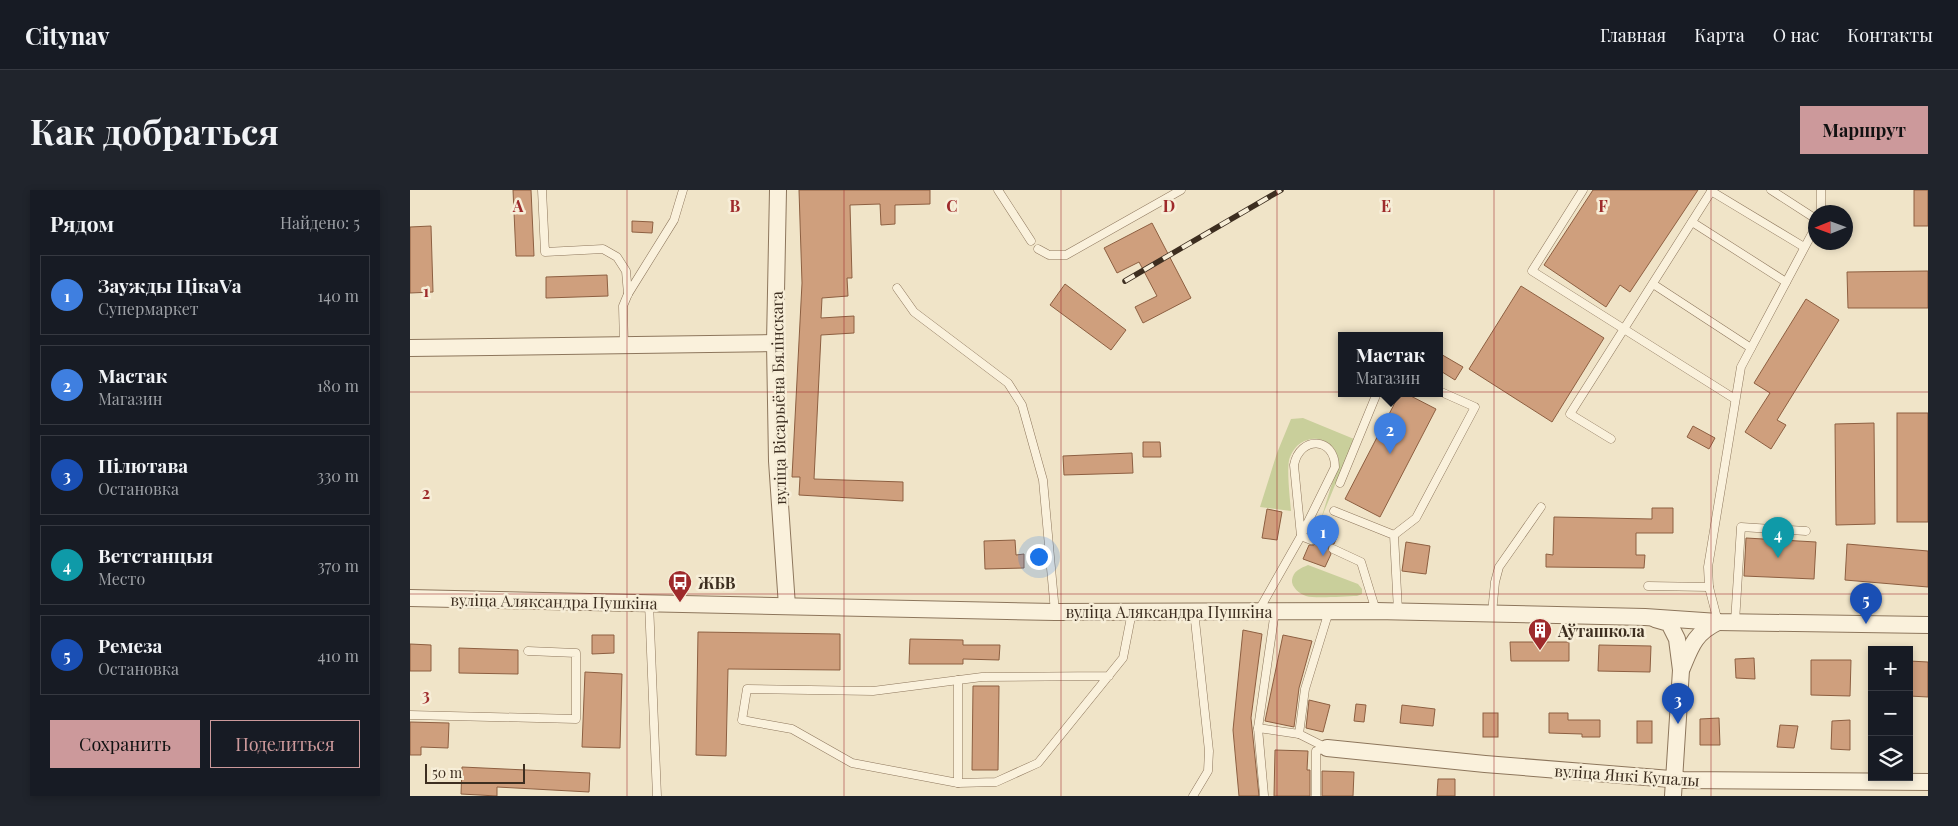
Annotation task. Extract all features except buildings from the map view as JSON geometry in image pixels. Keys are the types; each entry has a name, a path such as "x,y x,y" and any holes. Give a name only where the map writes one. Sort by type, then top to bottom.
{"street":[{"name":"вуліца Вісарыёна Бялінскага","path":"778,190 775,343 777,461 787,606"},
{"path":"410,348 775,343"},
{"name":"вуліца Аляксандра Пушкіна","path":"410,598 1055,612 1376,611 1645,617 1718,622 1928,625"},
{"path":"1645,617 1669,624 1677,639 1681,670 1673,796"},
{"path":"1681,670 1690,647 1700,633 1718,622"},
{"name":"вуліца Янкі Купалы","path":"1327,748 1485,764 1683,780 1928,782"}],"lane":[{"path":"542,190 545,252 603,249 617,257 626,271 628,294"},
{"path":"624,345 623,306 628,294 674,220 683,190"},
{"path":"998,190 1031,241"},
{"path":"1038,249 1049,255 1066,255 1181,190"},
{"path":"1583,190 1532,271 1735,399"},
{"path":"1611,439 1570,414 1712,190 1804,247"},
{"path":"1771,190 1808,214"},
{"path":"1820,190 1821,205"},
{"path":"1692,222 1786,282"},
{"path":"1718,622 1709,587 1708,567 1741,367 1808,240"},
{"path":"1653,284 1751,348"},
{"path":"897,288 914,312 1008,383 1022,405 1043,480 1055,612"},
{"path":"1394,535 1416,518 1474,407 1443,393"},
{"path":"1340,483 1375,397"},
{"path":"1264,795 1258,728 1267,610 1334,467 1335,458 1331,451 1325,446 1316,444 1308,444 1301,448 1296,456 1294,465 1301,536"},
{"path":"1492,614 1495,582 1499,567 1540,507"},
{"path":"1334,511 1394,535"},
{"path":"1735,622 1740,527 1806,531"},
{"path":"1394,535 1398,612"},
{"path":"1301,536 1311,540"},
{"path":"1333,549 1361,562 1376,611"},
{"path":"1648,586 1709,587"},
{"path":"648,602 656,796"},
{"path":"1109,676 982,677 873,691 747,689 742,720 792,729 852,763 958,783 996,782 1038,763 1109,676 1123,658 1132,611"},
{"path":"1192,796 1208,771 1209,751 1194,611"},
{"path":"1299,734 1305,689 1329,611"},
{"path":"410,715 576,719 576,653 528,652"},
{"path":"958,680 958,783"},
{"path":"1258,728 1299,734 1327,748"},
{"path":"1316,796 1316,751 1327,748"}],"green space":[{"path":"1303,418 1354,439 1321,519 1339,461 1331,445 1316,439 1309,439 1301,443 1290,457 1288,475 1291,511 1260,507 1277,453 1291,419"},
{"path":"1308,565 1358,584 1362,589 1362,594 1357,596 1323,597 1304,595 1294,588 1292,580 1296,572"}],"railway":[{"path":"1125,281 1281,190"}],"place":[{"name":"Мастак","path":"1390,454"},
{"name":"Заужды ЦікаVа","path":"1323,556"},
{"name":"Ветстанцыя","path":"1778,558"},
{"name":"ЖБВ","path":"680,603"},
{"name":"Ремеза","path":"1866,624"},
{"name":"Аўташкола","path":"1540,651"},
{"name":"Пілютава","path":"1678,724"}]}
